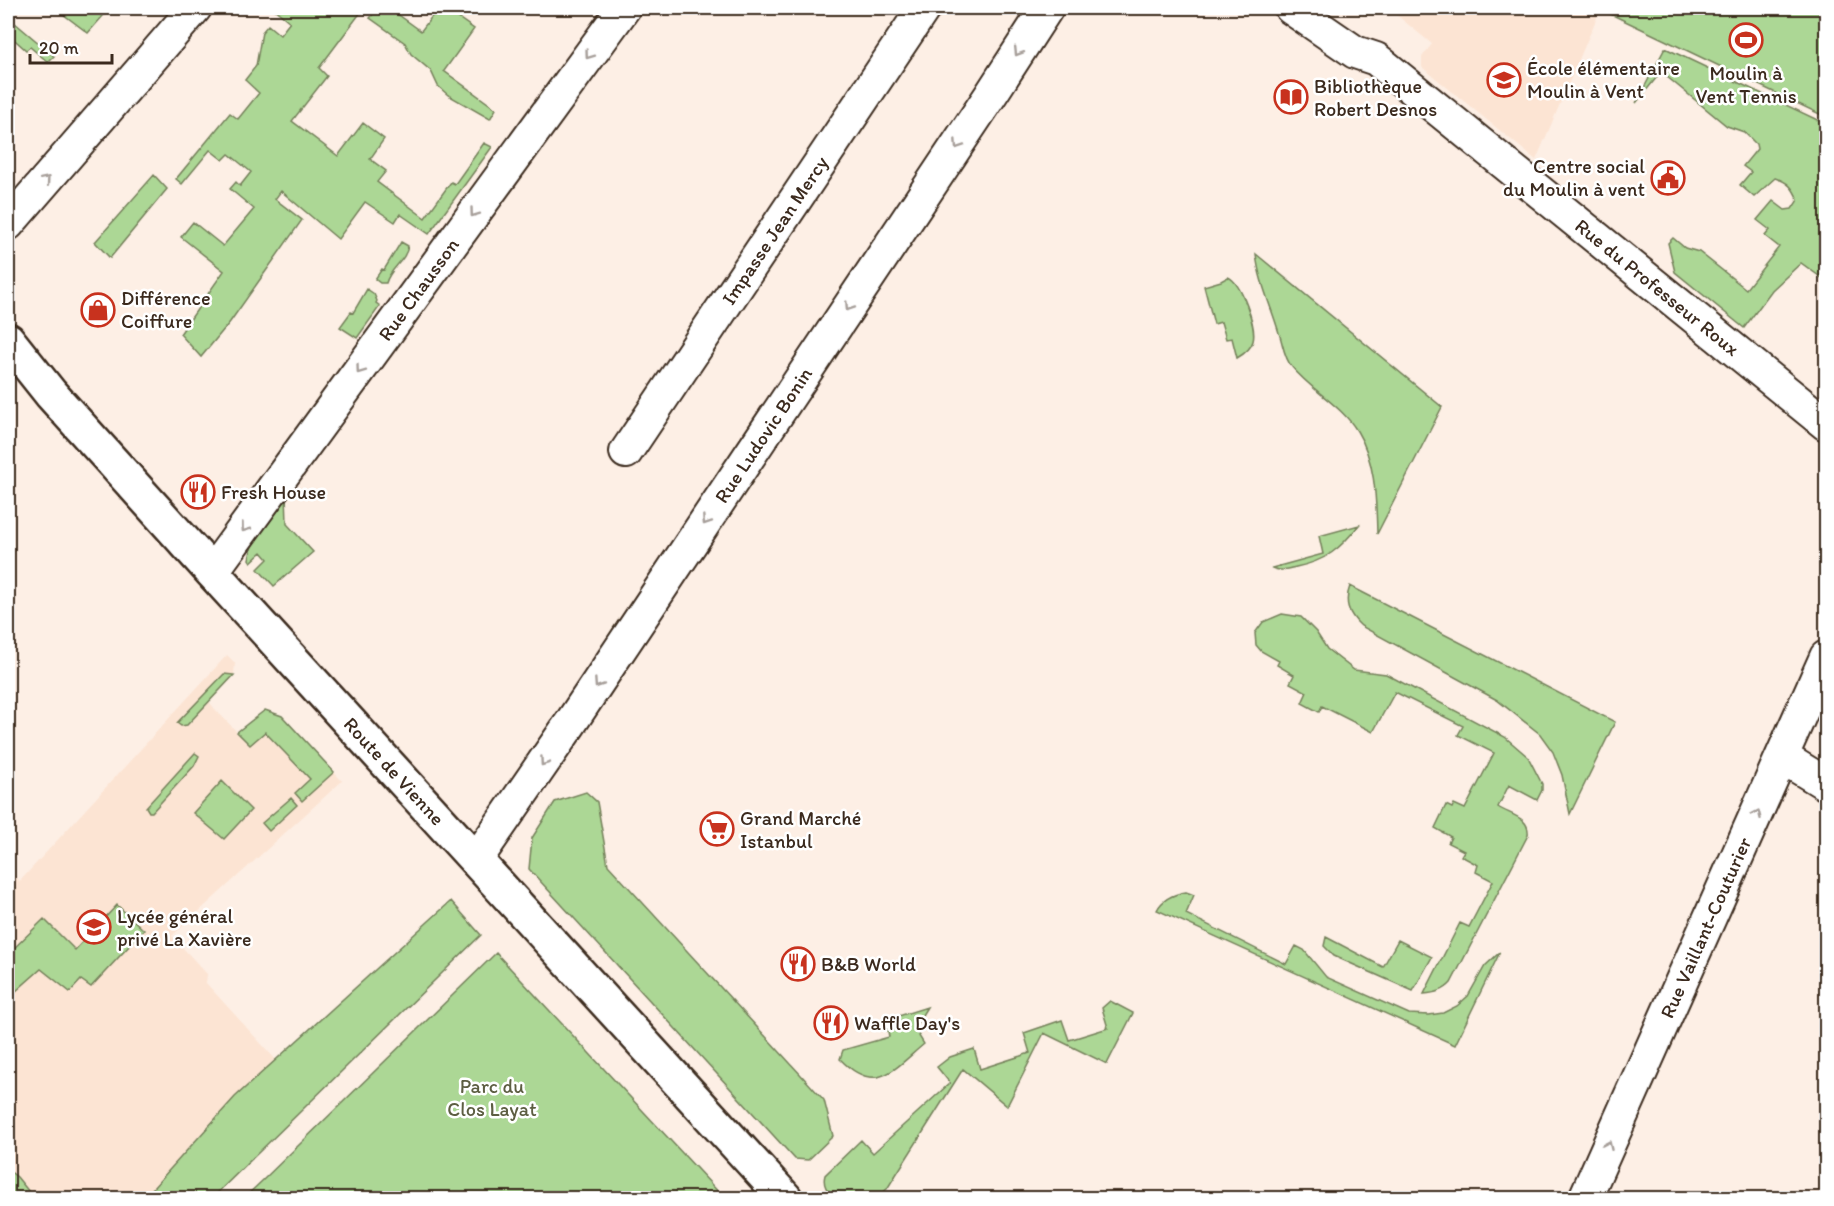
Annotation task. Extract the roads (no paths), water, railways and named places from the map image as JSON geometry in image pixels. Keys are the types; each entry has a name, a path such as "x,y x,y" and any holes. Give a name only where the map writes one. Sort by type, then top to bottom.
{"main road":[{"name":"Route de Vienne","path":"8,340 51,394 212,572 785,1198"}],"street":[{"path":"8,224 195,8"},
{"name":"Rue Chausson","path":"212,572 624,8"},
{"name":"Impasse Jean Mercy","path":"626,452 924,8"},
{"name":"Rue Ludovic Bonin","path":"476,860 570,724 1047,8"},
{"name":"Rue du Professeur Roux","path":"1291,8 1355,52 1376,59 1827,424"},
{"name":"Rue du Professeur Roux","path":"1327,8 1366,40 1376,59"},
{"name":"Rue Vaillant-Couturier","path":"1584,1198 1827,657"},
{"path":"1782,757 1827,784"}],"place":[{"name":"Moulin à Vent Tennis","path":"1746,40"},
{"name":"École élémentaire Moulin à Vent","path":"1504,80"},
{"name":"Bibliothèque Robert Desnos","path":"1291,97"},
{"name":"Centre social du Moulin à vent","path":"1668,178"},
{"name":"Différence Coiffure","path":"98,310"},
{"name":"Fresh House","path":"198,492"},
{"name":"Grand Marché Istanbul","path":"717,829"},
{"name":"Lycée général privé La Xavière","path":"94,927"},
{"name":"B&B World","path":"798,964"},
{"name":"Waffle Day's","path":"831,1023"}],"park label":[{"name":"Parc du Clos Layat","path":"492,1098"}]}
